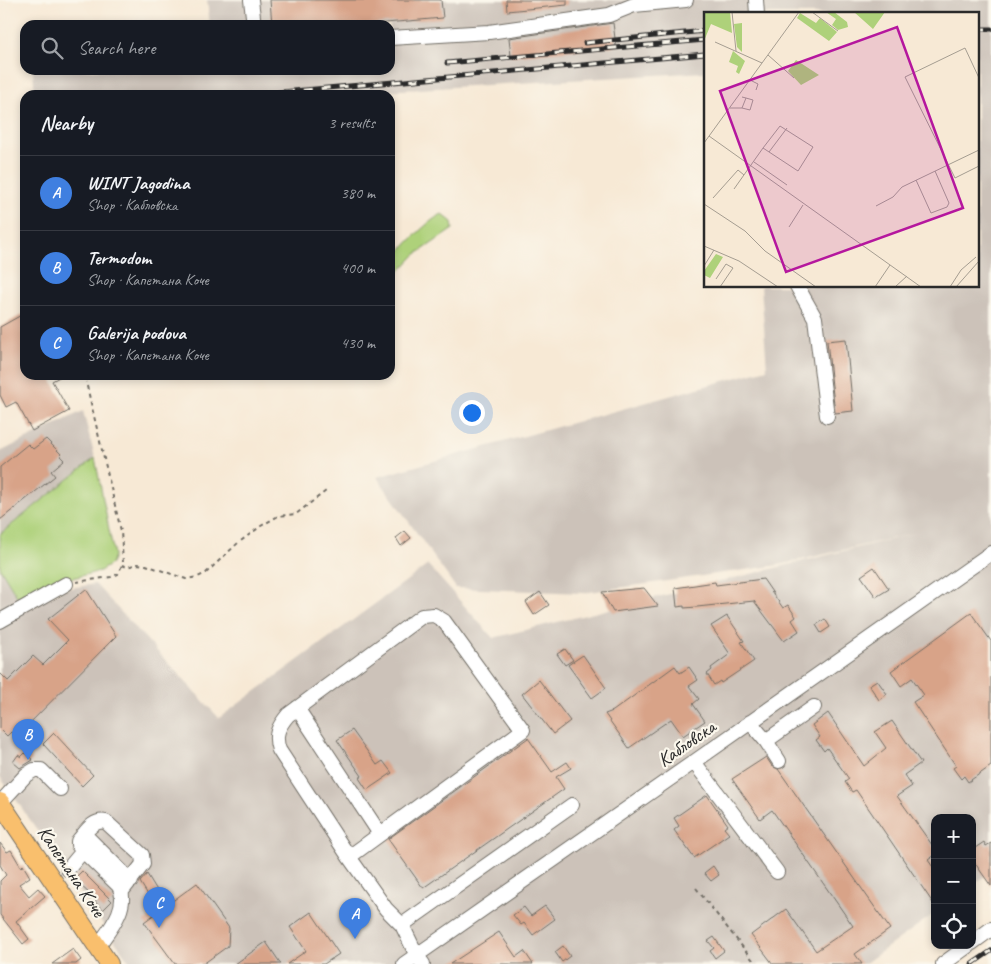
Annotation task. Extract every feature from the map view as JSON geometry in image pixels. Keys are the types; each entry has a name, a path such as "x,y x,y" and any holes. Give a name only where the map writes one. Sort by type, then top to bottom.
{"main road":[{"name":"Капетана Коче","path":"0,802 110,964"}],"street":[{"path":"251,0 253,20"},
{"path":"395,38 489,32 609,15 634,5 686,0"},
{"path":"798,288 815,318 827,416"},
{"name":"Кабловска","path":"404,964 420,960 750,722 991,553"},
{"path":"0,621 66,584"},
{"path":"349,856 523,730 444,621 434,615 422,616 288,715 278,727 275,740 279,750 349,856 386,909 402,925 420,960"},
{"path":"766,741 814,707"},
{"path":"297,708 380,834"},
{"path":"750,722 766,741 778,761"},
{"path":"694,762 777,872"},
{"path":"0,802 26,775 34,770 41,770 60,788"},
{"path":"402,925 572,805"},
{"path":"98,946 118,916 126,886 143,864 142,855 106,822 100,821 93,824 78,841 78,845 119,886 126,886"},
{"path":"84,834 126,886"},
{"path":"68,869 83,851"},
{"path":"976,940 991,929"},
{"path":"943,964 955,950"}],"path":[{"path":"66,584 111,577 118,574 122,565 121,530 86,382"},
{"path":"122,565 127,567 138,564 146,565 186,579 198,577 206,573 238,543 261,526 278,516 296,514 326,491"},
{"path":"696,888 756,964"}],"shaded area":[{"path":"207,0 991,0 991,872 976,882 976,814 931,814 931,916 864,964 131,964 0,777 0,625 65,589 95,584 219,718 428,565 493,638 924,531 779,565 582,593 456,588 377,477 767,369 761,288 978,288 978,12 704,12 704,72 395,90 35,90 33,75 395,75 395,20 209,20"},
{"path":"83,411 95,458 0,534 0,452"},
{"path":"0,568 21,603 0,616"}],"green space":[{"path":"442,214 452,222 453,229 415,255 395,276 395,256"},
{"path":"95,458 114,555 111,564 100,571 69,579 21,603 0,568 0,534"}],"building":[{"path":"270,0 441,0 443,18 395,22 395,20 272,20"},
{"path":"506,0 567,0 567,5 507,11"},
{"path":"613,23 616,46 511,56 509,38"},
{"path":"20,316 20,380 54,380 52,381 69,411 32,431 16,402 6,407 0,395 0,327"},
{"path":"846,339 853,411 835,413 827,341"},
{"path":"46,439 62,455 60,456 64,460 51,471 55,476 0,520 0,467 28,444 33,449"},
{"path":"405,531 411,538 401,546 396,538"},
{"path":"874,567 889,589 876,597 861,576"},
{"path":"763,579 783,608 788,605 796,617 792,620 799,631 784,641 754,601 697,607 677,607 675,588 715,582 716,585"},
{"path":"644,588 658,606 613,612 602,592"},
{"path":"86,589 116,636 16,737 11,732 7,736 0,729 0,673 8,681 33,656 43,665 68,640 48,619"},
{"path":"540,592 549,605 534,615 526,602"},
{"path":"971,613 991,641 991,766 968,782 964,776 961,779 953,768 956,766 913,702 924,695 912,678 901,686 891,671"},
{"path":"727,616 744,641 741,642 754,661 721,683 720,681 714,685 707,674 712,670 711,668 730,654 711,626"},
{"path":"825,619 830,627 821,633 816,625"},
{"path":"565,649 573,660 565,665 557,654"},
{"path":"583,655 606,688 592,698 568,665"},
{"path":"675,666 680,673 689,667 698,680 689,686 699,699 693,704 705,721 683,736 671,719 629,748 605,714 613,711"},
{"path":"539,680 570,721 553,734 522,694"},
{"path":"877,680 887,694 879,700 869,685"},
{"path":"828,713 864,766 886,748 875,732 892,721 921,763 904,775 912,786 897,796 931,843 931,858 928,860 931,864 931,900 856,790 852,792 845,782 849,779 827,748 824,751 816,740 820,737 812,725"},
{"path":"352,730 377,765 383,761 392,773 367,790 359,778 362,776 337,740"},
{"path":"54,733 93,775 82,786 43,744"},
{"path":"528,738 552,772 567,762 571,768 556,777 564,789 423,888 388,839"},
{"path":"25,753 33,760 20,768 13,762 18,755 21,757"},
{"path":"766,757 772,766 778,769 890,929 855,954 862,964 773,964 751,935 786,909 816,951 853,926 772,810 760,819 732,779"},
{"path":"707,795 728,825 724,828 729,834 694,858 674,830 679,826 674,818"},
{"path":"984,842 986,846 991,843 991,886 976,865 976,847"},
{"path":"0,843 7,852 11,850 21,867 23,865 30,877 19,884 29,896 38,888 45,896 16,921 29,939 23,944 0,915 0,881 6,875 0,865"},
{"path":"713,866 719,875 711,881 704,873"},
{"path":"82,871 112,901 103,910 95,902 96,900 74,879"},
{"path":"147,874 158,892 150,898 140,882"},
{"path":"197,883 229,928 228,946 203,964 175,964 144,922"},
{"path":"545,906 555,919 533,935 524,923 521,925 513,915 524,907 531,916"},
{"path":"311,912 339,954 324,964 287,964 306,951 290,927"},
{"path":"499,932 516,957 524,951 533,964 450,964"},
{"path":"714,937 724,951 715,958 710,951 714,948 708,941"},
{"path":"266,942 281,964 235,964"},
{"path":"563,946 570,956 562,962 555,952"},
{"path":"73,949 81,960 76,964 52,964"}],"railway":[{"path":"978,29 991,29"},
{"path":"585,43 704,31"},
{"path":"447,63 704,40"},
{"path":"305,90 704,54"},
{"path":"972,964 991,951"}],"place":[{"name":"Termodom","path":"28,760"},
{"name":"Galerija podova","path":"159,928"},
{"name":"WINT Jagodina","path":"355,939"}]}
